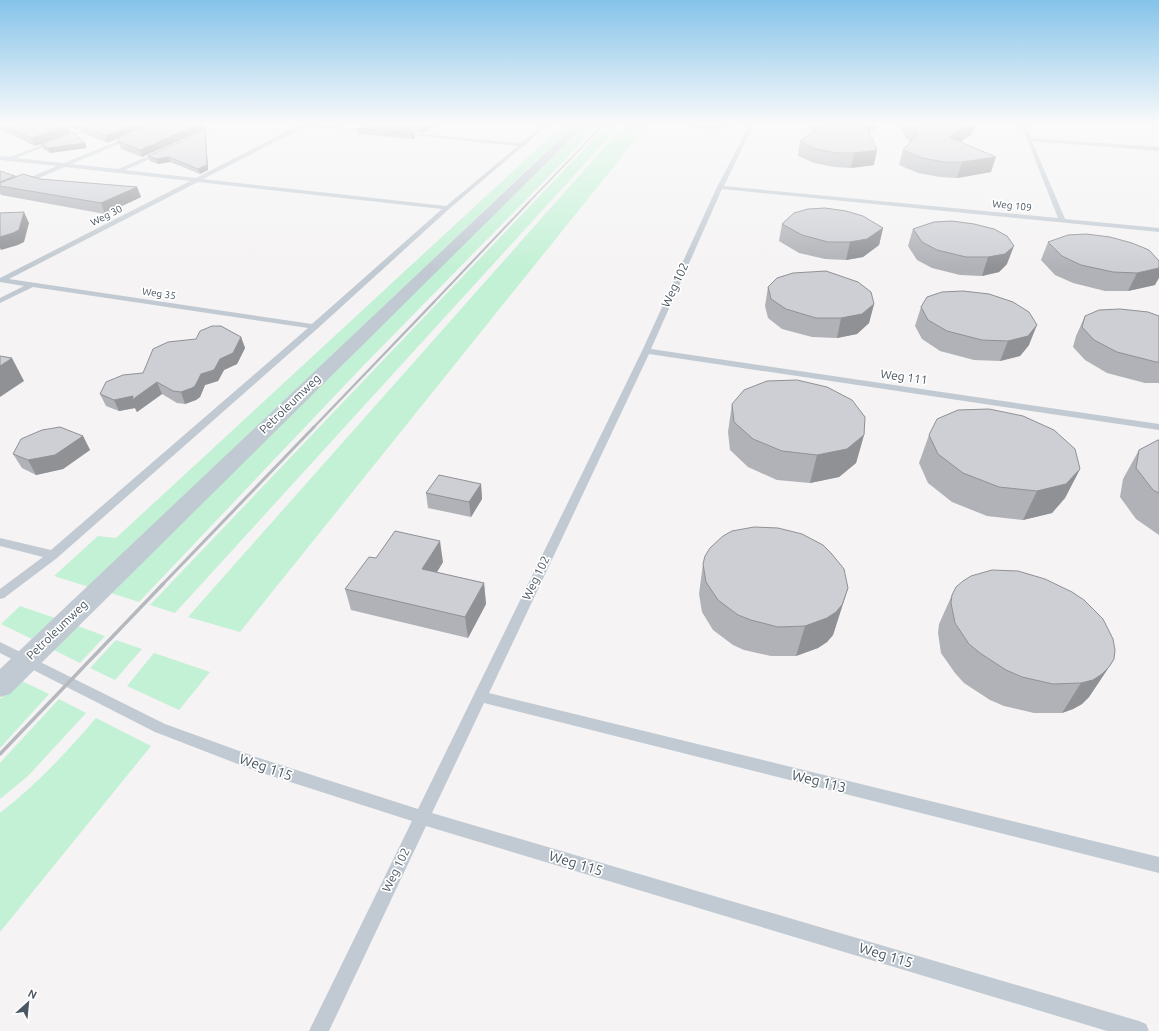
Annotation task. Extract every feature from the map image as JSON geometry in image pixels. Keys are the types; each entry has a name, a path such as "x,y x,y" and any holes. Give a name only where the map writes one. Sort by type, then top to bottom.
{"street":[{"name":"Petroleumweg","path":"0,686 531,172"}],"lane":[{"path":"0,192 46,172"},
{"path":"128,172 447,208"},
{"name":"Weg 30","path":"1,280 212,172"},
{"path":"0,594 53,555 447,208 491,172"},
{"name":"Weg 102","path":"319,1031 646,351 728,172"},
{"path":"1042,172 1062,220"},
{"name":"Weg 109","path":"720,187 1159,230"},
{"name":"Weg 35","path":"1,280 314,326"},
{"path":"0,301 31,285"},
{"name":"Weg 111","path":"646,351 1159,427"},
{"path":"0,542 53,555"},
{"name":"Weg 115","path":"0,647 160,728 256,764 422,817 1140,1031"},
{"name":"Weg 113","path":"479,696 1159,865"}],"green space":[{"path":"512,172 524,172 89,587 54,576 98,536 116,538"},
{"path":"538,172 553,172 363,366 139,602 108,592"},
{"path":"562,172 577,172 175,613 150,605"},
{"path":"582,172 609,172 240,632 188,617"},
{"path":"20,606 55,618 32,639 1,624"},
{"path":"75,625 105,636 80,663 52,649"},
{"path":"116,640 142,649 115,680 90,668"},
{"path":"154,653 210,672 179,710 127,686"},
{"path":"20,680 49,694 0,748 0,699"},
{"path":"59,699 86,713 28,776 0,799 0,763"},
{"path":"96,718 151,746 0,932 0,813 51,768"}],"building":[{"path":"0,172 15,176 0,182"},
{"path":"23,174 40,179 137,187 101,203 0,186 0,183"},
{"path":"825,208 846,211 863,216 883,228 867,239 850,242 828,242 802,235 782,224 794,213 808,209"},
{"path":"24,212 19,230 0,237 0,213"},
{"path":"952,221 994,229 1007,236 1014,246 1005,254 988,257 966,257 937,250 922,242 913,229 934,222"},
{"path":"1086,234 1110,237 1132,243 1149,250 1159,261 1159,268 1137,273 1113,272 1081,265 1062,256 1048,242 1068,235"},
{"path":"826,271 858,282 871,292 874,304 862,314 841,318 816,318 786,309 771,299 768,287 777,278 793,273"},
{"path":"963,291 989,294 1013,302 1029,312 1037,325 1028,336 1008,341 982,340 947,331 928,320 921,307 927,297 942,292"},
{"path":"1120,309 1148,312 1159,316 1159,362 1117,352 1094,340 1082,327 1085,316 1099,310"},
{"path":"212,326 221,326 241,337 233,353 220,359 214,370 201,374 195,386 192,388 181,392 173,391 157,382 132,400 133,396 114,400 100,394 106,382 123,375 143,373 153,349 168,342 196,339 200,331"},
{"path":"0,356 12,358 0,366"},
{"path":"797,380 827,387 852,400 865,417 864,435 847,449 817,455 782,451 753,439 734,422 732,404 744,390 767,381"},
{"path":"989,409 1023,416 1054,430 1075,449 1080,469 1066,484 1037,491 999,487 963,473 938,454 929,435 937,419 958,410"},
{"path":"60,427 83,436 55,455 28,460 13,454 21,439 42,430"},
{"path":"1158,440 1159,493 1153,490 1136,468 1139,450"},
{"path":"439,475 481,484 469,502 426,493"},
{"path":"754,527 778,528 802,534 823,545 831,553 844,569 848,588 842,605 836,612 827,618 805,626 778,627 738,615 718,600 706,582 703,564 705,556 710,548 723,536 732,531"},
{"path":"395,531 440,541 422,569 484,583 465,617 345,589 369,557 376,558"},
{"path":"992,570 1018,571 1045,579 1072,592 1084,600 1103,619 1113,639 1115,650 1114,659 1109,667 1093,680 1081,683 1053,684 1022,677 1006,670 969,644 955,623 951,603 952,595 956,587 971,576"}],"railway":[{"path":"528,203 558,172"},
{"path":"433,303 529,202"},
{"path":"313,428 434,302"},
{"path":"162,585 314,427"},
{"path":"0,754 163,584"}]}
